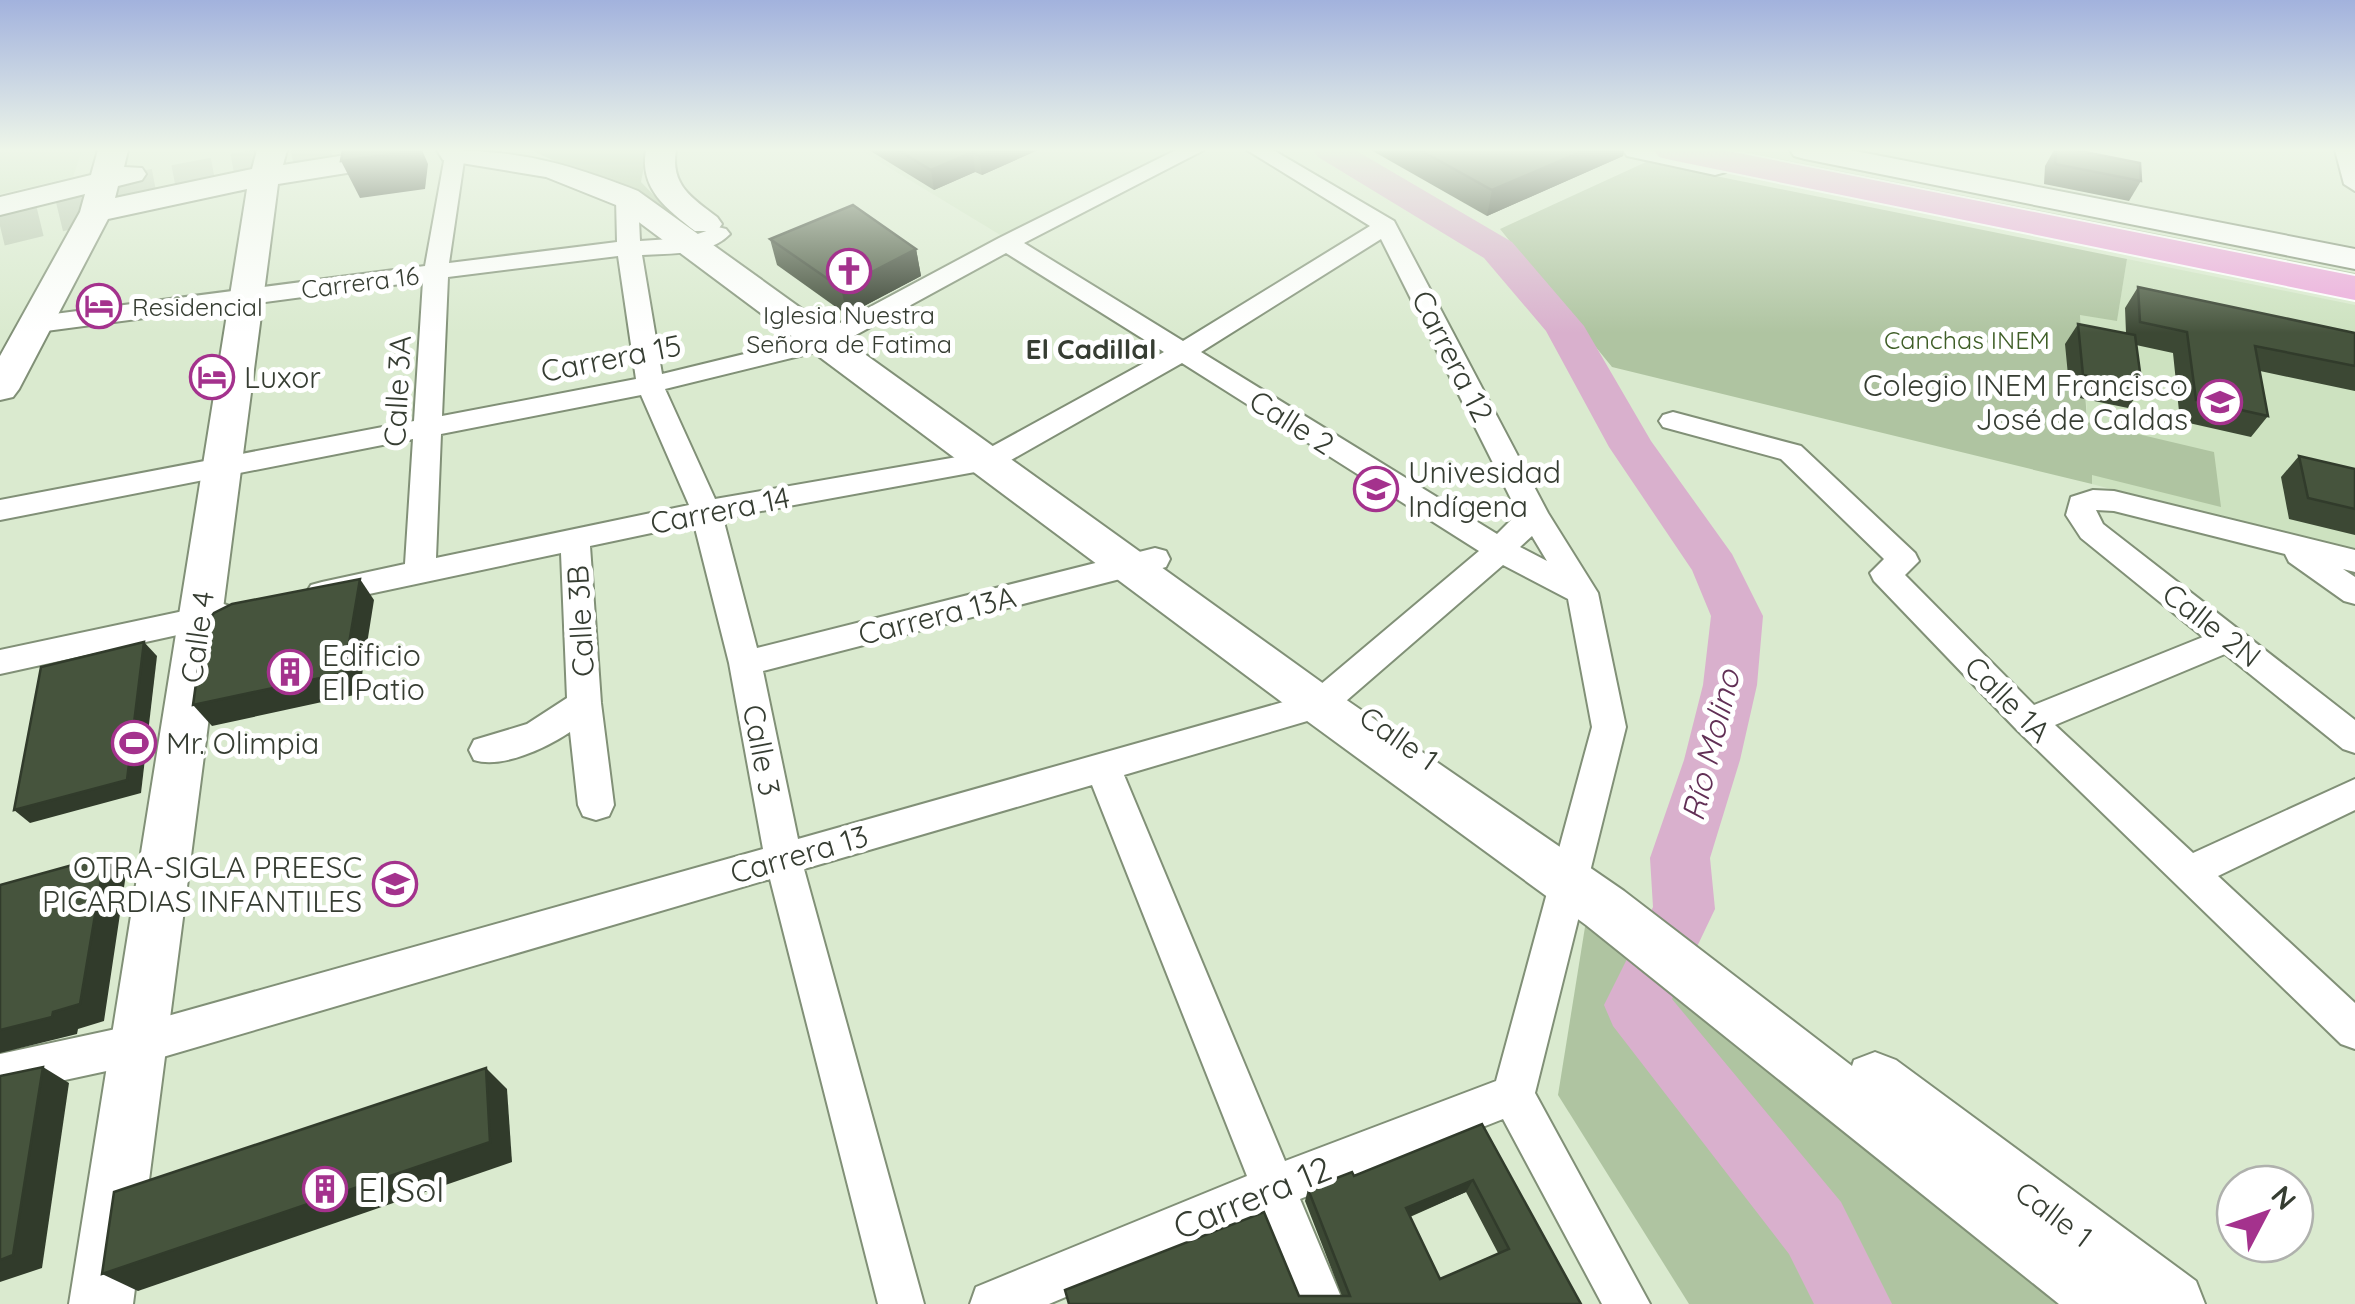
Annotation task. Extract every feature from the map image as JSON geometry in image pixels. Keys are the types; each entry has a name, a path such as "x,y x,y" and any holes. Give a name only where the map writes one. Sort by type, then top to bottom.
{"main road":[{"name":"Calle 1","path":"9,218 38,211"},
{"path":"9,218 70,228 86,211"},
{"path":"5,370 91,211"},
{"name":"Calle 4","path":"101,1304 257,211"},
{"name":"Calle 1","path":"651,211 704,240 1325,698 2173,1304"},
{"name":"Calle 1","path":"680,211 704,240"},
{"path":"1931,211 2355,299"},
{"path":"1973,211 2355,288"},
{"path":"2070,211 2355,268"},
{"path":"2112,211 2355,259"},
{"name":"Calle 1","path":"1729,988 2110,1304"}],"street":[{"name":"Calle 3A","path":"420,573 442,211"},
{"name":"Calle 3","path":"628,211 629,249 650,385 706,511 745,663 783,858 901,1304"},
{"name":"Carrera 15","path":"0,510 650,385 835,335 1070,211"},
{"path":"1360,211 1386,226"},
{"name":"Carrera 14","path":"292,600 706,511 997,456 1181,353 1386,226"},
{"name":"Carrera 12","path":"1386,226 1534,515 1582,593 1609,727 1590,885"},
{"name":"Carrera 16","path":"31,325 704,240"},
{"name":"Calle 2","path":"1007,242 1500,550 1582,593"},
{"name":"Calle 1A","path":"1673,421 1792,452 1904,561 1885,573 2029,722 2355,1030"},
{"name":"Calle 2N","path":"2284,543 2114,501 2081,504 2081,515 2092,531 2355,739"},
{"name":"Carrera 13","path":"0,1074 139,1044 1103,768 1325,698 1500,550 1534,515"},
{"name":"Calle 3B","path":"576,540 584,703 596,805"},
{"path":"2284,543 2355,561"},
{"path":"2284,543 2355,593"},
{"name":"Carrera 13A","path":"745,663 1142,563"},
{"path":"0,662 255,608"},
{"path":"2029,722 2230,640"},
{"name":"Calle 3B","path":"486,750 512,745 561,724 584,703"},
{"path":"1103,768 1322,1304"},
{"path":"2187,873 2355,794"},
{"path":"1590,885 1514,1095 1628,1304"},
{"name":"Carrera 12","path":"993,1304 1274,1187 1514,1095"}],"shaded area":[{"path":"960,211 1052,211 1002,236"},
{"name":"Colegio INEM Francisco José de Caldas","path":"2127,259 2355,305 2355,553 2092,484 2080,314 2117,320"}],"green space":[{"name":"Canchas INEM","path":"1540,211 1888,211 2127,259 2117,321 2080,315 2087,422 2214,452 2221,507 2092,475 2092,484 1612,367 1500,229"},
{"path":"2008,211 2041,211 2355,273 2355,280"},
{"path":"1603,926 2091,1304 1689,1304 1558,1095 1585,927"}],"building":[{"path":"839,211 861,211 916,249 841,288 770,239"},
{"path":"2138,287 2355,333 2355,366 2255,346 2268,416 2196,400 2187,332 2140,322"},
{"path":"2078,324 2135,335 2142,387 2083,375"},
{"path":"2299,456 2355,469 2355,509 2308,498"},
{"name":"Edificio El Patio","path":"360,579 344,673 193,705 204,626 214,613 232,604"},
{"path":"144,642 127,780 14,810 41,667"},
{"path":"105,856 80,1004 53,1012 52,1017 0,1030 0,885"},
{"path":"43,1067 13,1255 0,1260 0,1076"},
{"path":"486,1068 490,1142 102,1274 114,1192"},
{"path":"1482,1124 1581,1304 1069,1304 1065,1290 1264,1212 1299,1296 1350,1296 1308,1189 1352,1172 1354,1176","holes":["1473,1180 1509,1249 1440,1279 1406,1208"]}],"waterway":[{"name":"Río Molino","path":"1432,211 1498,250 1564,326 1632,447 1715,566 1737,616 1730,685 1712,760 1680,858 1684,909 1636,1005 1815,1228 1854,1304"}],"tunnel":[{"path":"0,226 62,211"}],"place":[{"name":"Iglesia Nuestra Señora de Fatima","path":"849,271"},
{"name":"Residencial","path":"99,306"},
{"name":"Luxor","path":"212,377"},
{"name":"Colegio INEM Francisco José de Caldas","path":"2220,402"},
{"name":"Univesidad Indígena","path":"1376,489"},
{"name":"Edificio El Patio","path":"290,672"},
{"name":"Mr. Olimpia","path":"134,743"},
{"name":"OTRA-SIGLA PREESC PICARDIAS INFANTILES","path":"395,884"},
{"name":"El Sol","path":"325,1189"}],"district":[{"name":"El Cadillal","path":"1091,348"}]}
